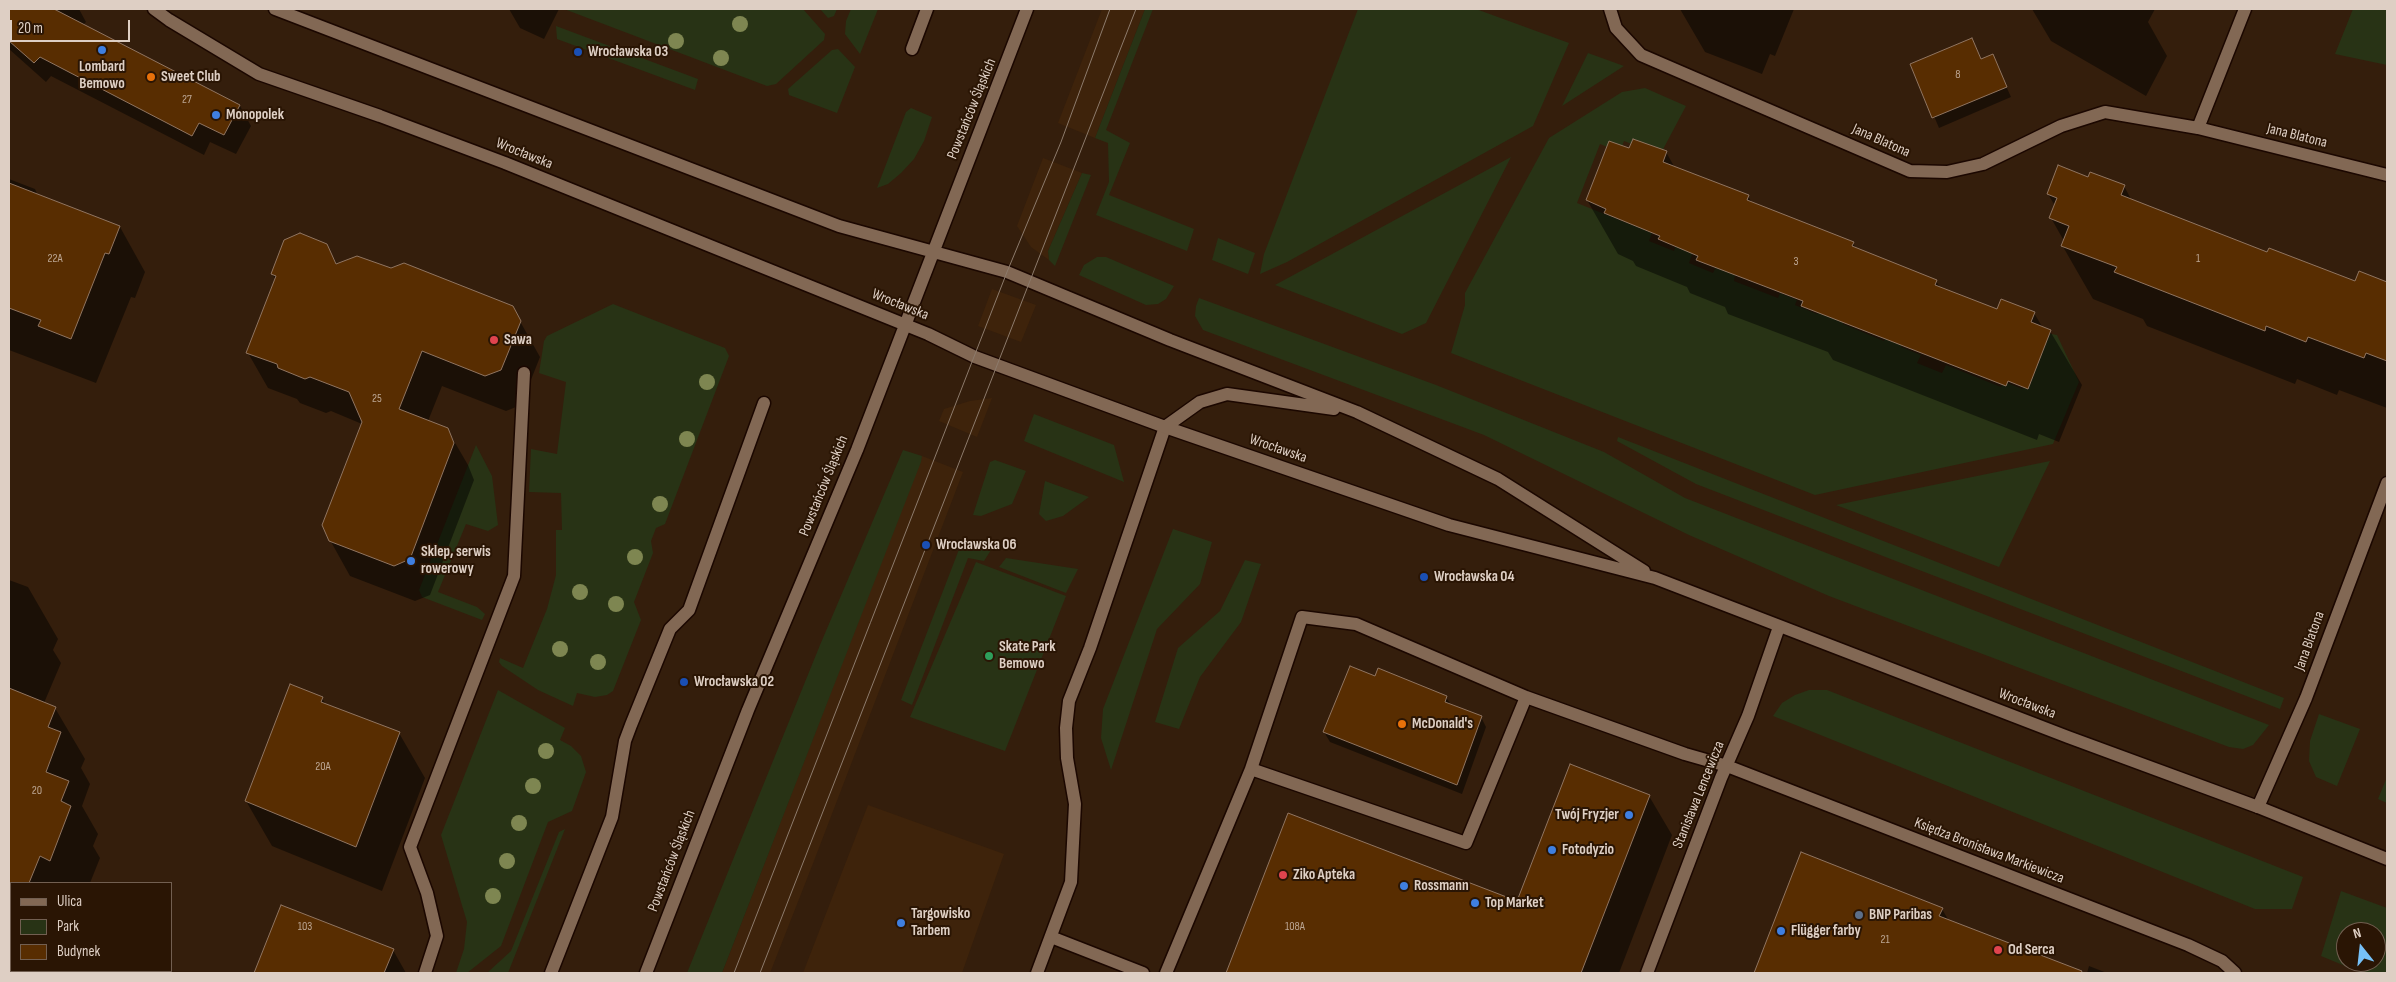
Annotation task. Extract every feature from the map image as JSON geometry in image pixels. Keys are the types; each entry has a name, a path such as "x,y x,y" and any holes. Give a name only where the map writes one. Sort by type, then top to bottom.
{"street":[{"name":"Wrocławska","path":"154,9 182,29 259,74 505,163 905,325 976,357 1165,427 1449,525 1655,578 1779,627 2258,807 2387,859"},
{"name":"Wrocławska","path":"275,9 840,226 1007,272 1170,340 1356,412 1498,479 1655,578"},
{"path":"912,49 927,9"},
{"name":"Powstańców Śląskich","path":"646,973 745,719 857,450 1027,9"},
{"name":"Jana Blatona","path":"1610,9 1616,28 1640,55 1910,171 1947,172 1983,164 2061,126 2105,112 2198,128 2387,175"},
{"path":"2198,128 2245,9"},
{"path":"425,973 437,936 427,893 410,847 514,576 524,373"},
{"path":"1037,973 1071,882 1075,834 1075,804 1068,758 1066,728 1069,701 1090,648 1165,427 1200,402 1227,394 1356,412"},
{"path":"551,973 612,817 626,741 670,629 689,610 764,403"},
{"name":"Jana Blatona","path":"2258,807 2306,698 2387,483"},
{"name":"Księdza Bronisława Markiewicza","path":"1250,768 1302,617 1356,624 1526,697 1685,754 1727,766 2188,945 2222,961 2235,973"},
{"name":"Stanisława Lencewicza","path":"1646,973 1748,716 1779,627"},
{"path":"1166,973 1250,768 1466,843 1526,697"},
{"path":"1051,937 1143,973"}],"shaded area":[{"path":"1102,9 1145,9 1095,138 1058,123"},
{"path":"1043,158 1082,173 1048,251 1049,260 1031,247 1017,226"},
{"path":"992,289 1036,305 1021,342 978,326"},
{"path":"992,398 977,437 939,421 944,409 970,401"},
{"path":"922,456 963,472 812,866 770,973 722,973"},
{"name":"Targowisko Tarbem","path":"868,805 1004,854 962,973 803,973"}],"green space":[{"path":"564,9 803,9 825,34 824,40 776,84 767,86"},
{"path":"820,9 837,9 834,16 828,18"},
{"path":"851,9 878,9 860,54 845,34 846,21"},
{"path":"1145,9 1153,9 1106,130 1130,143 1109,195 1194,229 1187,251 1096,215 1109,182 1108,143 1095,138"},
{"path":"1358,9 1476,9 1569,43 1533,126 1287,262 1260,274 1264,254"},
{"path":"2353,9 2387,9 2387,65 2335,54"},
{"path":"556,26 698,79 695,90 557,39"},
{"path":"838,49 855,67 837,113 789,95 788,89 832,50"},
{"path":"1588,53 1624,66 1562,106"},
{"path":"1645,88 1686,106 1660,155 1624,141 1620,152 1600,144 1577,203 1652,233 1649,241 1674,251 1677,242 1694,249 1689,263 1713,273 1716,267 1735,275 1734,281 1778,298 1780,293 1797,300 1795,305 1817,314 1820,309 1844,318 1843,324 1884,341 1886,335 1903,342 1901,347 1921,355 1917,363 1942,373 1946,365 2001,387 2004,382 2023,389 2046,333 2057,335 2079,382 2053,444 1815,495 1451,353 1465,305 1465,293 1549,138 1622,92"},
{"path":"911,108 932,117 924,141 914,159 901,173 888,184 877,188 906,112"},
{"path":"1511,157 1426,323 1402,334 1275,285"},
{"path":"1082,173 1091,175 1055,266 1049,260 1048,251"},
{"path":"1218,238 1255,253 1248,274 1212,260"},
{"path":"1097,257 1106,257 1174,286 1166,299 1158,304 1146,305 1079,275 1084,265"},
{"path":"1199,298 1436,385 1604,452 1685,498 2269,725 2253,745 2243,749 2229,747 1829,596 1689,535 1484,435 1203,330 1195,316"},
{"path":"613,304 725,348 729,356 665,524 656,528 651,541 653,553 634,602 641,620 613,691 607,695 595,697 577,693 573,706 538,690 499,662 500,658 523,668 547,609 556,575 556,530 562,530 561,493 529,492 531,449 557,454 566,382 539,373 544,341 547,336"},
{"path":"1034,414 1114,445 1124,482 1024,441"},
{"path":"1618,437 2284,698 2280,709 1696,484 1617,441"},
{"path":"476,445 492,476 498,525 488,531 466,524 438,592 477,607 485,614 482,620 422,597 419,590"},
{"path":"903,450 922,456 921,462 722,973 687,973 820,645"},
{"path":"995,460 1026,471 1012,504 981,516 973,515 990,462"},
{"path":"2050,461 1999,567 1836,505"},
{"path":"1045,481 1089,497 1063,516 1046,521 1039,514"},
{"path":"1173,529 1212,542 1200,584 1157,629 1111,770 1101,738 1103,709"},
{"path":"963,539 991,550 984,561 968,558 912,705 901,700"},
{"path":"1006,558 1078,569 1066,593 999,567"},
{"path":"1245,560 1261,564 1241,622 1200,677 1179,729 1155,722 1178,648 1220,611"},
{"name":"Skate Park Bemowo","path":"976,562 1066,596 1005,751 910,717"},
{"path":"498,690 565,728 560,740 571,746 581,756 586,772 572,811 548,822 501,946 467,973 456,973 464,949 467,922 441,835"},
{"path":"1809,690 1827,690 2303,877 2292,909 2255,909 1773,716 1782,703 1795,695"},
{"path":"2319,714 2360,729 2337,786 2316,777 2309,761 2310,741"},
{"path":"2387,777 2387,803 2378,799"},
{"path":"565,829 508,973 487,973 511,951 559,832"},
{"path":"2341,891 2387,908 2387,973 2360,972 2386,972 2386,922 2336,922 2336,962 2321,956"}],"building":[{"path":"9,9 54,9 240,105 224,135 199,123 192,136 40,57 34,63 9,41"},
{"path":"1972,38 1981,59 1993,54 2007,87 1932,118 1910,64"},
{"path":"1633,139 1667,151 1663,162 1749,195 1747,200 1854,242 1852,246 1937,280 1935,285 1997,309 2001,299 2035,312 2031,322 2051,330 2028,389 2008,381 2006,386 1801,306 1803,301 1696,260 1698,256 1658,239 1660,236 1604,213 1606,209 1586,200 1609,141 1629,148"},
{"path":"2058,165 2088,177 2090,172 2125,185 2121,195 2267,252 2269,248 2355,281 2359,271 2387,282 2387,361 2366,353 2364,358 2308,337 2306,342 2266,326 2265,331 2114,272 2117,267 2061,246 2069,226 2049,218 2057,198 2047,194"},
{"path":"9,183 120,226 109,254 105,253 71,339 38,326 41,320 9,308"},
{"path":"300,233 327,244 336,264 357,256 391,268 404,263 513,306 521,321 501,370 485,376 422,351 399,409 448,428 454,443 410,559 394,566 329,541 322,525 362,422 349,392 310,377 305,379 278,368 277,364 246,353 276,276 271,274 284,240"},
{"name":"McDonald's","path":"1350,666 1375,676 1378,668 1447,696 1445,702 1482,716 1457,785 1323,732"},
{"path":"290,684 323,697 321,702 400,732 356,847 245,801"},
{"path":"9,688 56,707 48,727 61,732 46,772 69,781 61,801 71,806 50,861 40,856 29,882 10,882 9,929"},
{"path":"1570,764 1650,795 1581,973 1226,973 1288,813 1517,901"},
{"path":"1801,852 1943,908 1939,916 2082,971 2081,973 1754,973"},
{"path":"281,905 394,949 384,973 254,973"}],"tram line":[{"path":"734,973 1007,272 1061,142 1110,9"},
{"path":"760,973 1136,9"}],"place":[{"name":"Lombard Bemowo","path":"102,50"},
{"name":"Wrocławska 03","path":"578,52"},
{"name":"Sweet Club","path":"151,77"},
{"name":"Monopolek","path":"216,115"},
{"name":"Sawa","path":"494,340"},
{"name":"Wrocławska 06","path":"926,545"},
{"name":"Sklep, serwis rowerowy","path":"411,561"},
{"name":"Wrocławska 04","path":"1424,577"},
{"name":"Skate Park Bemowo","path":"989,656"},
{"name":"Wrocławska 02","path":"684,682"},
{"name":"McDonald's","path":"1402,724"},
{"name":"Twój Fryzjer","path":"1629,815"},
{"name":"Fotodyzio","path":"1552,850"},
{"name":"Ziko Apteka","path":"1283,875"},
{"name":"Rossmann","path":"1404,886"},
{"name":"Top Market","path":"1475,903"},
{"name":"BNP Paribas","path":"1859,915"},
{"name":"Targowisko Tarbem","path":"901,923"},
{"name":"Flügger farby","path":"1781,931"},
{"name":"Od Serca","path":"1998,950"}]}
